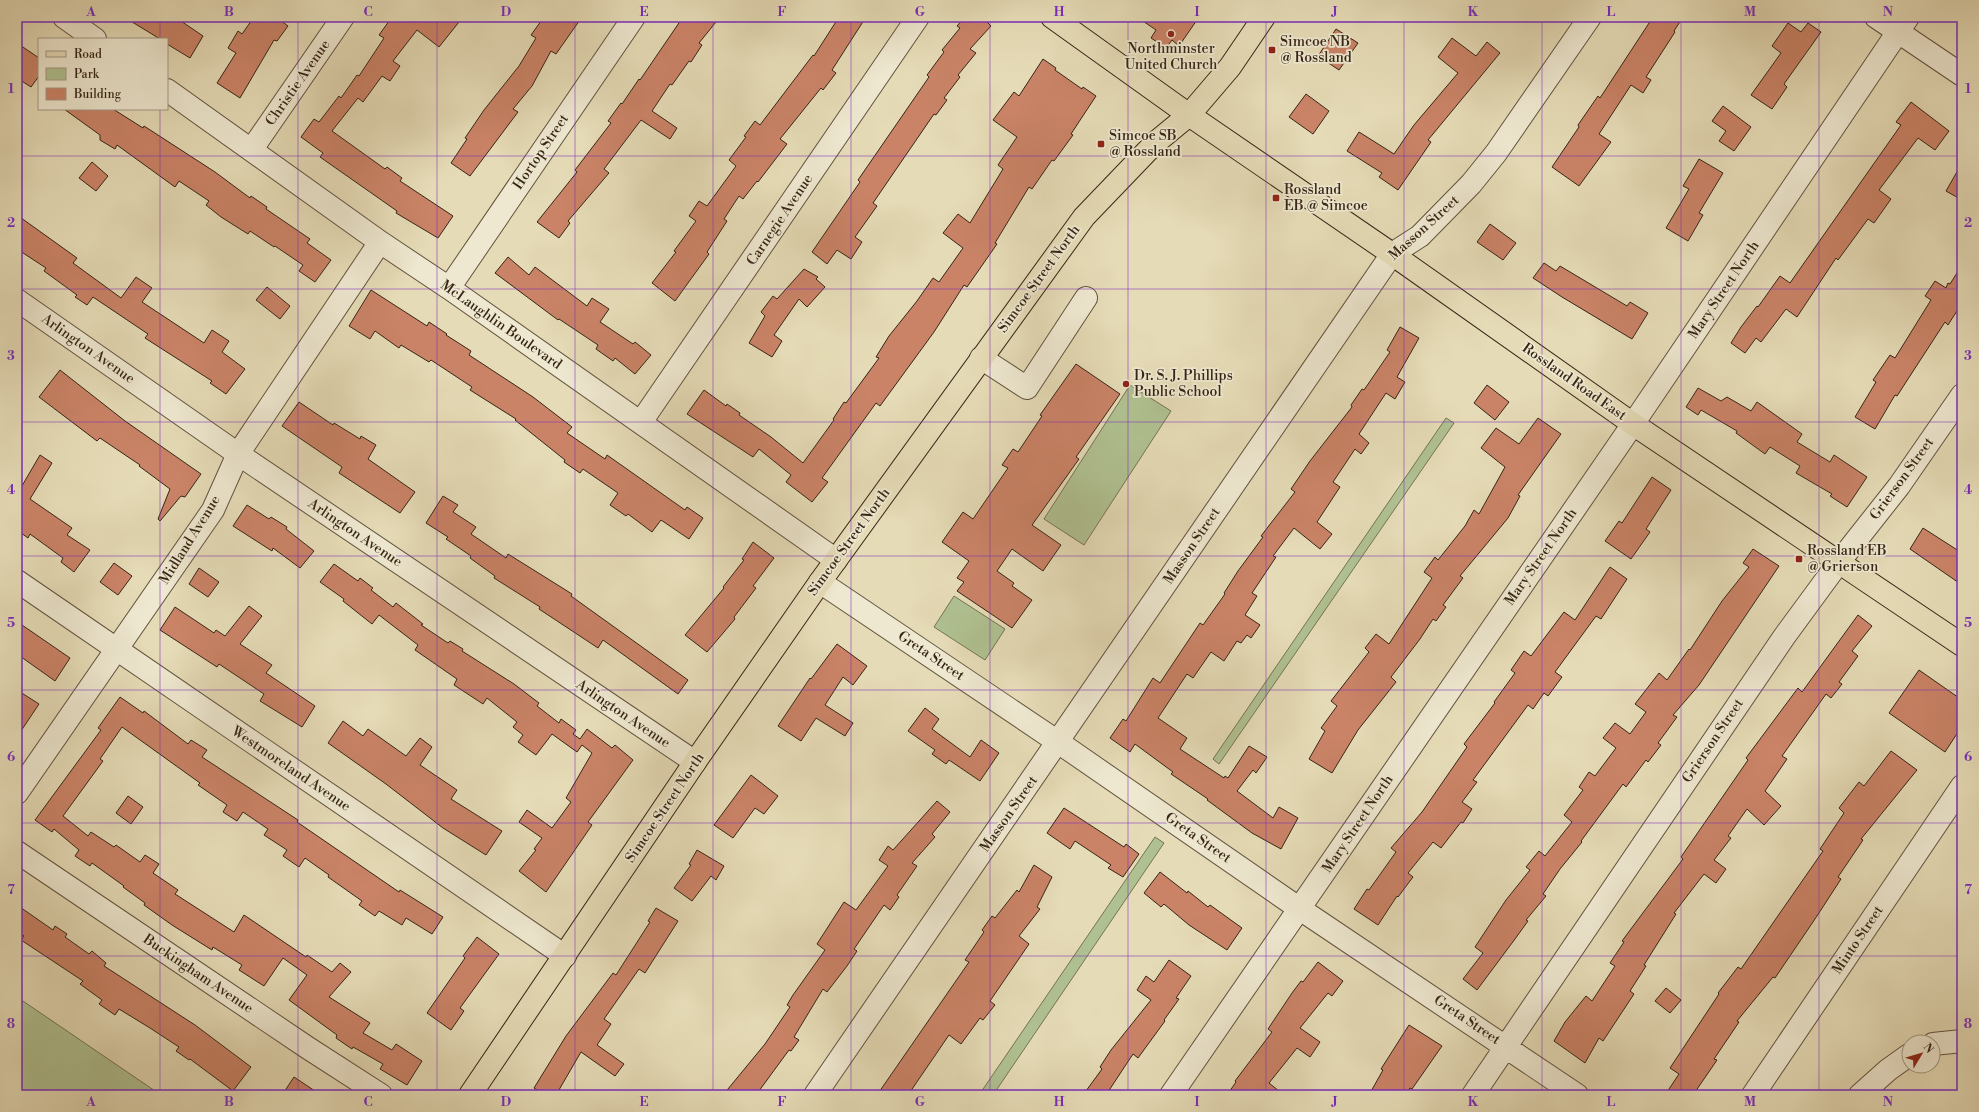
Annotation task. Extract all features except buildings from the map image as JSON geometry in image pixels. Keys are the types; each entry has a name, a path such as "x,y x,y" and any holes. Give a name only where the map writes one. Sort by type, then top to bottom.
{"main road":[{"name":"Rossland Road East","path":"1052,17 1189,115 1392,254 1633,424 1962,645"},
{"name":"Simcoe Street North","path":"470,1095 695,762 820,582 1084,217 1156,143 1189,115 1230,67 1264,17"}],"street":[{"path":"64,17 94,38"},
{"name":"Christie Avenue","path":"252,149 343,17"},
{"name":"Hortop Street","path":"449,288 634,17"},
{"name":"Carnegie Avenue","path":"641,422 918,17"},
{"name":"Masson Street","path":"815,1095 1392,254 1420,236 1472,184 1496,153 1590,17"},
{"path":"1876,17 1903,24 1962,75"},
{"name":"Mary Street North","path":"1171,1095 1633,424 1903,24"},
{"name":"McLaughlin Boulevard","path":"168,91 252,149 380,242 449,288 836,560"},
{"name":"Midland Avenue","path":"17,793 213,510 238,454 380,242"},
{"path":"981,358 1027,388 1086,298"},
{"name":"Arlington Avenue","path":"17,300 238,454 695,762"},
{"name":"Grierson Street","path":"1473,1095 1784,637 1839,562 1899,486 1962,394"},
{"name":"Westmoreland Avenue","path":"17,581 565,956"},
{"name":"Greta Street","path":"820,582 1058,742 1300,909 1577,1095"},
{"name":"Minto Street","path":"1754,1095 1962,786"},
{"name":"Buckingham Avenue","path":"17,852 381,1095"},
{"path":"1941,1043 1962,1041"},
{"path":"1860,1095 1888,1070 1901,1061"}],"green space":[{"path":"1130,385 1171,411 1084,545 1044,519"},
{"path":"1446,418 1454,423 1219,764 1213,759"},
{"path":"954,596 1005,629 985,660 934,627"},
{"path":"1155,837 1164,843 993,1095 979,1095"},
{"path":"17,997 161,1095 17,1095"}],"place":[{"name":"Northminster United Church","path":"1171,34"},
{"name":"Simcoe NB @ Rossland","path":"1272,50"},
{"name":"Simcoe SB @ Rossland","path":"1101,144"},
{"name":"Rossland EB @ Simcoe","path":"1276,198"},
{"name":"Dr. S. J. Phillips Public School","path":"1126,384"},
{"name":"Rossland EB @ Grierson","path":"1799,559"}]}
